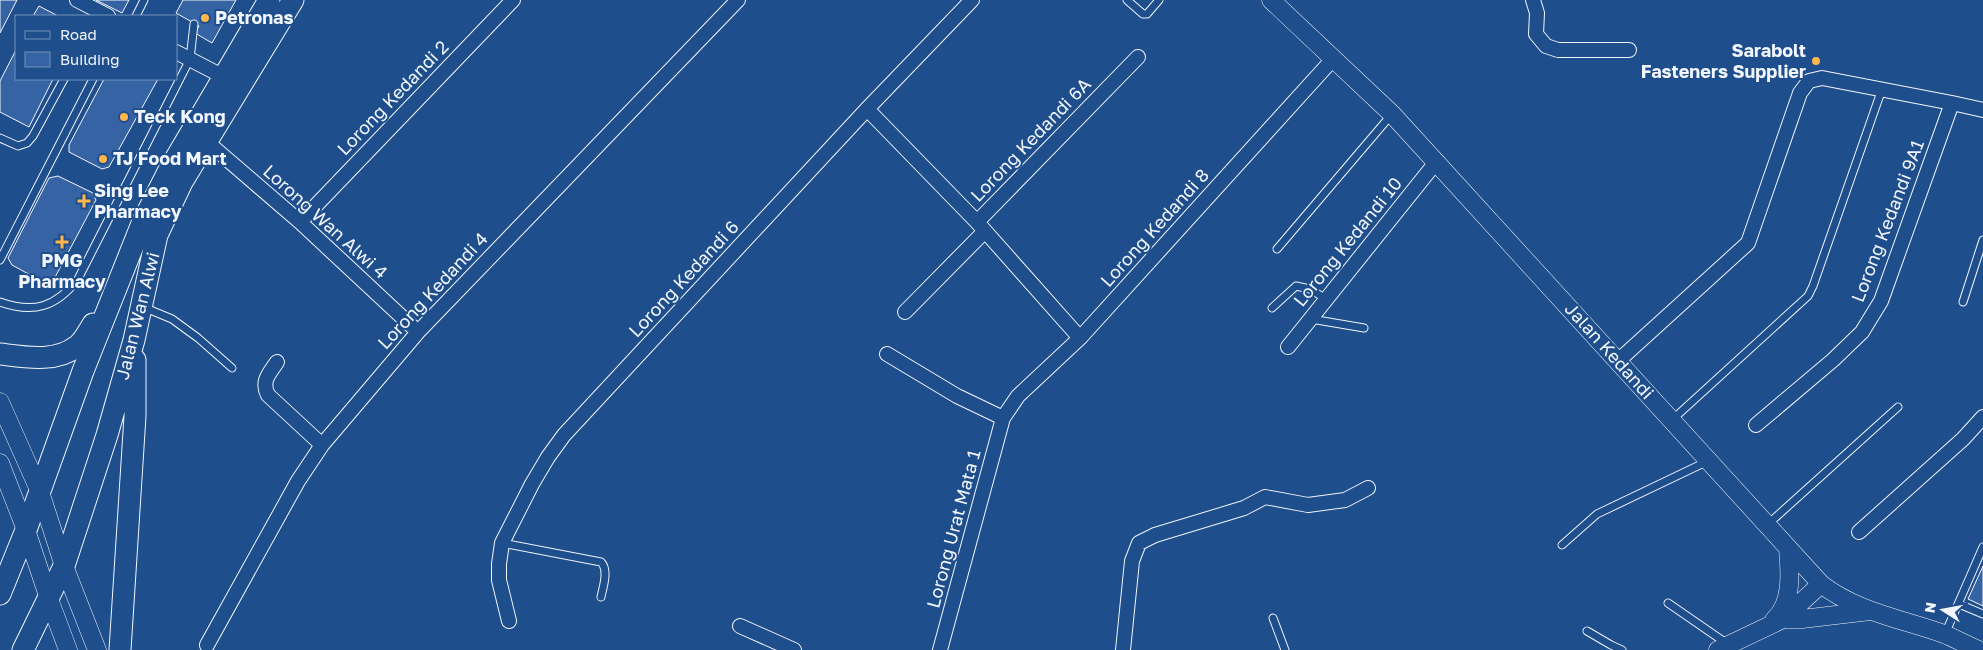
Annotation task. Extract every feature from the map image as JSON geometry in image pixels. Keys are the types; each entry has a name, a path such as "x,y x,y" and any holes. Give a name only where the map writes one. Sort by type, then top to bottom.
{"main road":[{"name":"Jalan Wan Alwi","path":"0,594 26,530 83,371 143,221 170,168 269,0"},
{"name":"Jalan Wan Alwi","path":"23,650 64,566 107,436 134,340 158,235 182,182 293,0"},
{"path":"0,354 47,357 65,353 77,346 84,339 122,273"},
{"path":"120,650 135,416 134,340"}],"street":[{"path":"77,0 102,15"},
{"name":"Lorong Kedandi 2","path":"300,222 513,0"},
{"name":"Lorong Kedandi 4","path":"206,645 298,481 322,444 418,332 738,0"},
{"name":"Lorong Kedandi 6","path":"509,620 499,580 502,543 532,484 564,435 867,109 972,0"},
{"name":"Jalan Kedandi","path":"1273,0 1392,114 1437,161 1821,584 1848,602 1870,611 1945,634 1979,650"},
{"path":"1532,0 1537,13 1536,34 1546,46 1558,50 1629,50"},
{"path":"178,53 224,76"},
{"name":"Lorong Kedandi 6A","path":"867,109 981,227 1138,57"},
{"name":"Lorong Kedandi 8","path":"1003,418 1018,396 1080,338 1333,59"},
{"path":"1618,361 1748,243 1800,93 1809,80 1822,78 1983,110"},
{"name":"Lorong Kedandi 9A1","path":"1756,425 1862,332 1881,301 1952,103"},
{"name":"Lorong Wan Alwi 4","path":"206,141 300,222 418,332"},
{"name":"Lorong Kedandi 10","path":"1288,347 1437,161"},
{"path":"905,312 981,227 1080,338"},
{"path":"887,354 957,396 1003,418"},
{"path":"277,362 266,379 265,388 268,395 322,444"},
{"path":"0,402 40,492 64,566 97,650"},
{"path":"1859,532 1963,439 1983,417"},
{"name":"Lorong Urat Mata 1","path":"940,650 1003,418"},
{"path":"0,463 26,530 68,650"},
{"path":"1123,650 1132,561 1139,543 1155,535 1244,508 1265,497 1308,505 1346,500 1368,488"},
{"path":"1767,628 1777,618 1784,605 1790,579 1788,549"},
{"path":"1723,647 1767,628 1782,619 1821,584"},
{"path":"1782,619 1802,619 1870,611"},
{"path":"740,626 794,650"}],"lane":[{"path":"136,15 144,0"},
{"path":"1127,0 1143,14 1147,14 1159,0"},
{"path":"0,302 24,308 46,305 68,292 78,279 190,59 194,24"},
{"path":"0,138 18,146 27,142 33,136 63,80"},
{"path":"0,260 92,80"},
{"path":"1672,420 1808,296 1882,89"},
{"path":"1278,249 1392,114"},
{"path":"1963,302 1983,240"},
{"path":"1272,308 1296,286 1310,289 1326,299"},
{"path":"142,306 172,319 198,338 232,368"},
{"path":"1311,319 1364,328"},
{"path":"1767,525 1898,407"},
{"path":"1562,545 1597,514 1709,461"},
{"path":"502,543 601,562 606,570 601,597"},
{"path":"1945,634 1983,547"},
{"path":"1668,604 1723,647"},
{"path":"1959,604 1983,614"},
{"path":"1273,618 1285,650"},
{"path":"1587,631 1622,650"}],"building":[{"path":"0,0 17,0 0,33"},
{"path":"96,0 129,0 122,13"},
{"name":"Petronas","path":"183,0 236,0 212,43 195,33 199,26 176,13"},
{"path":"39,6 56,15 34,15"},
{"path":"15,52 15,80 52,80 29,127 0,112 0,81"},
{"path":"103,80 157,80 109,167 102,169 69,152 69,145"},
{"path":"58,176 93,193 96,200 52,283 47,284 12,265 8,258 49,178"},
{"path":"1983,566 1983,606 1968,599"}],"place":[{"name":"Petronas","path":"205,18"},
{"name":"Sarabolt Fasteners Supplier","path":"1816,61"},
{"name":"Teck Kong","path":"124,117"},
{"name":"TJ Food Mart","path":"103,159"},
{"name":"Sing Lee Pharmacy","path":"84,201"},
{"name":"PMG Pharmacy","path":"62,242"}]}
